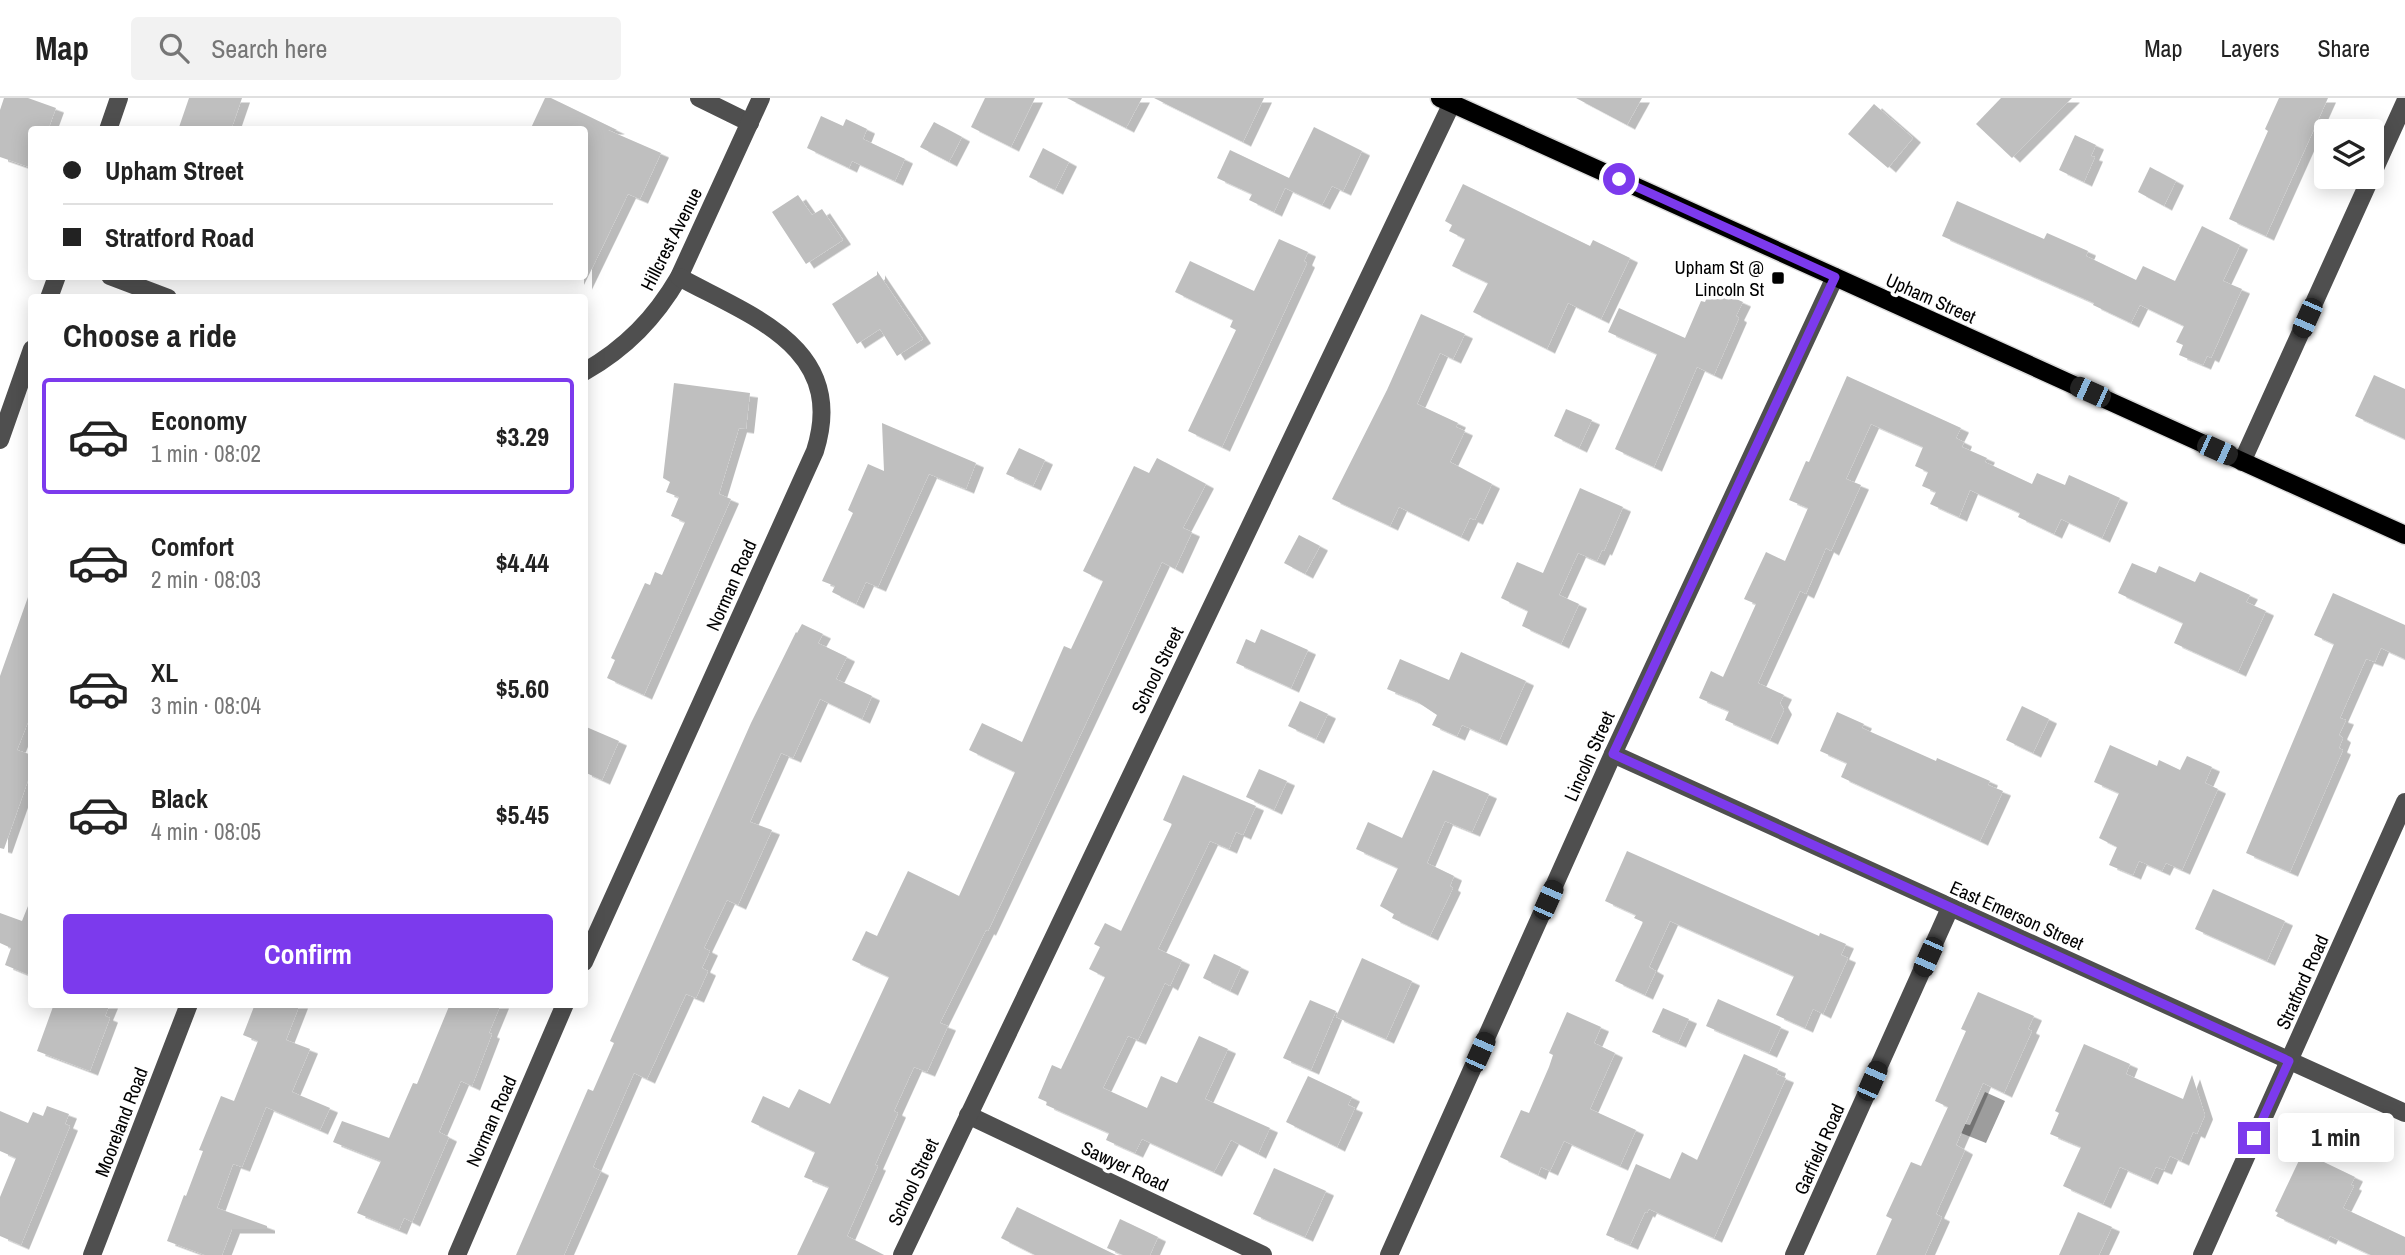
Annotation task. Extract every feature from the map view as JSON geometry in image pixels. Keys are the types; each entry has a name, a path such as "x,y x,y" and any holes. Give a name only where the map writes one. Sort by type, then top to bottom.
{"main road":[{"name":"Upham Street","path":"1446,101 2405,535"}],"street":[{"path":"109,126 119,98"},
{"path":"698,98 750,122"},
{"name":"Hillcrest Avenue","path":"588,370 638,332 667,297 761,98"},
{"name":"School Street","path":"902,1255 1446,101"},
{"path":"2242,462 2405,102"},
{"name":"Norman Road","path":"588,953 815,451 820,431 818,390 812,371 794,346 771,327 679,276"},
{"name":"Lincoln Street","path":"1389,1255 1613,754 1835,277"},
{"path":"121,280 157,294"},
{"path":"0,440 28,360"},
{"name":"East Emerson Street","path":"1613,754 2405,1113"},
{"name":"Stratford Road","path":"2202,1255 2405,802"},
{"name":"Garfield Road","path":"1794,1255 1950,908"},
{"name":"Mooreland Road","path":"92,1255 187,1008"},
{"name":"Norman Road","path":"457,1255 563,1008"},
{"name":"Sawyer Road","path":"968,1115 1264,1255"}],"shaded area":[{"path":"1985,1092 2005,1101 1986,1143 1961,1133 1965,1124 1970,1125"}],"building":[{"path":"4,98 28,98 56,108 49,126 28,126 28,167 0,157 0,110"},
{"path":"189,98 242,98 232,126 179,126"},
{"path":"545,98 551,98 617,130 608,130 661,153 640,199 628,194 588,277 588,126 532,126"},
{"path":"985,98 1035,98 1011,147 971,127"},
{"path":"1067,98 1142,98 1126,128"},
{"path":"1154,98 1264,98 1243,142"},
{"path":"1576,98 1642,98 1627,125"},
{"path":"2001,98 2072,98 2012,158 1976,124"},
{"path":"2279,98 2328,98 2319,119 2314,119 2314,129 2266,236 2229,219 2268,131 2265,129"},
{"path":"1874,104 1913,138 1888,168 1848,134"},
{"path":"821,116 843,126 846,119 867,129 863,139 905,159 895,181 852,161 849,168 807,148"},
{"path":"934,122 962,137 949,162 920,147"},
{"path":"1314,127 1362,151 1343,191 1332,186 1322,205 1285,188 1274,212 1249,200 1252,194 1217,178 1230,150 1289,178"},
{"path":"2075,135 2096,145 2091,156 2095,157 2084,182 2059,170"},
{"path":"1043,148 1069,162 1055,190 1029,177"},
{"path":"2150,167 2176,181 2164,206 2138,192"},
{"path":"1463,184 1590,246 1593,240 1630,258 1601,319 1568,303 1547,349 1473,312 1488,283 1452,266 1465,239 1449,231 1452,225 1445,221"},
{"path":"798,195 812,215 822,209 843,240 806,264 772,212"},
{"path":"1957,201 2044,239 2047,233 2088,251 2086,256 2136,280 2143,266 2175,281 2202,226 2240,245 2223,281 2242,289 2211,358 2207,356 2203,365 2179,355 2183,345 2176,342 2184,326 2140,305 2131,323 2093,305 2094,303 1942,236"},
{"path":"1279,239 1308,252 1304,261 1307,263 1222,447 1188,431 1236,330 1230,327 1233,320 1175,292 1190,261 1254,291"},
{"path":"877,271 923,339 897,356 880,329 857,344 832,304 877,275"},
{"path":"1711,288 1743,302 1736,316 1739,318 1714,375 1697,367 1654,467 1615,449 1657,354 1608,332 1619,308 1685,338 1701,301 1705,302"},
{"path":"1421,314 1465,334 1453,359 1440,353 1417,404 1458,423 1456,427 1465,431 1450,462 1492,484 1475,520 1470,518 1461,537 1399,507 1390,526 1332,499 1387,390"},
{"path":"2374,375 2405,389 2405,439 2355,416"},
{"path":"1847,376 1961,428 1956,438 1964,442 1962,447 1987,458 1985,462 2032,484 2037,473 2065,485 2069,475 2120,498 2102,538 2061,519 2054,534 2018,517 2020,513 1970,490 1959,517 1930,504 1936,492 1922,486 1928,472 1915,466 1923,447 1871,424 1846,479 1861,485 1831,551 1826,548 1806,594 1800,591 1758,683 1784,695 1780,703 1784,710 1770,740 1725,720 1729,711 1699,698 1711,671 1723,677 1756,604 1744,599 1766,552 1785,561 1808,508 1789,500"},
{"path":"674,383 750,393 746,429 739,428 719,494 731,499 644,695 607,678 615,660 611,658 645,583 650,585 655,572 662,575 685,522 671,516 679,497 666,492 670,482 663,478"},
{"path":"1566,409 1592,420 1579,448 1554,436"},
{"path":"882,423 976,463 966,489 929,474 878,587 866,582 856,604 832,592 835,586 822,581 853,513 848,510 868,464 884,471"},
{"path":"1019,448 1045,460 1033,486 1006,474"},
{"path":"1157,458 1206,484 1183,528 1192,532 1175,569 1162,562 988,931 986,930 940,1023 948,1026 927,1072 914,1067 894,1111 898,1113 847,1236 884,1255 797,1255 829,1187 804,1177 815,1152 751,1122 763,1096 789,1108 799,1089 830,1104 889,977 852,960 866,931 877,936 908,871 959,896 1015,772 969,750 982,723 1022,742 1064,646 1071,649 1103,581 1083,571 1134,466 1149,473"},
{"path":"1580,488 1623,507 1597,561 1578,553 1559,595 1579,604 1561,644 1522,626 1528,611 1501,598 1517,562 1543,573"},
{"path":"1299,535 1320,546 1305,574 1284,563"},
{"path":"2132,563 2156,573 2159,566 2195,582 2200,572 2250,595 2246,602 2266,611 2238,672 2174,643 2183,623 2118,593"},
{"path":"2333,593 2405,625 2405,659 2381,648 2375,662 2366,659 2340,718 2346,720 2339,735 2343,738 2339,748 2343,750 2290,872 2246,853 2334,644 2314,635"},
{"path":"28,597 28,722 17,750 28,754 28,780 4,849 0,848 0,676"},
{"path":"802,624 823,634 818,643 847,657 836,679 872,696 862,719 820,699 793,758 781,753 750,822 772,830 738,905 727,900 704,948 710,951 702,968 708,971 696,998 686,994 647,1079 634,1073 593,1167 601,1171 564,1255 516,1255 588,1089 593,1091 614,1043 610,1041 751,723"},
{"path":"1261,629 1308,650 1291,688 1236,663 1246,639 1255,643"},
{"path":"1461,652 1526,681 1499,741 1462,725 1457,736 1432,725 1437,715 1416,701 1387,689 1400,659 1449,680"},
{"path":"1300,701 1328,714 1316,739 1288,726"},
{"path":"2022,706 2049,719 2033,753 2006,740"},
{"path":"1837,712 1864,724 1862,728 1936,761 1937,758 1990,781 1988,785 2003,791 1980,841 1841,777 1847,763 1820,751"},
{"path":"588,728 619,741 602,780 588,774"},
{"path":"2110,745 2157,766 2159,760 2180,770 2187,756 2212,767 2205,783 2218,789 2182,870 2166,863 2162,871 2139,861 2133,875 2109,865 2117,847 2099,838 2119,793 2094,782"},
{"path":"1259,769 1287,781 1274,810 1246,797"},
{"path":"1433,770 1489,794 1472,832 1445,821 1427,863 1454,876 1450,886 1453,888 1430,936 1392,918 1394,914 1380,906 1398,868 1356,849 1368,822 1402,838"},
{"path":"1183,775 1256,806 1243,835 1236,832 1229,849 1210,841 1158,949 1182,960 1170,986 1165,983 1138,1040 1128,1036 1103,1088 1147,1108 1161,1076 1177,1083 1199,1036 1228,1049 1205,1099 1270,1128 1258,1154 1231,1140 1214,1172 1142,1139 1135,1153 1106,1140 1109,1133 1046,1105 1047,1102 1038,1098 1052,1065 1061,1069 1105,977 1089,969 1100,947 1094,944 1105,923 1121,931 1172,824 1163,820"},
{"path":"1627,851 1819,936 1820,933 1846,944 1841,955 1848,958 1823,1014 1813,1009 1805,1028 1776,1015 1794,976 1670,921 1649,967 1656,971 1645,995 1615,981 1643,922 1634,918 1636,915 1605,901"},
{"path":"2213,889 2285,921 2267,961 2195,929"},
{"path":"28,906 28,974 5,965 11,948 0,943 0,913 22,921"},
{"path":"1214,954 1241,967 1230,991 1203,978"},
{"path":"1362,958 1412,981 1386,1039 1336,1017"},
{"path":"1978,992 2034,1016 2028,1029 2032,1031 2004,1093 1983,1083 1956,1145 1965,1150 1936,1214 1942,1217 1925,1255 1876,1255 1892,1219 1886,1216 1911,1162 1921,1166 1948,1107 1935,1101 1966,1031 1961,1029"},
{"path":"1718,999 1781,1027 1769,1053 1706,1026"},
{"path":"1310,1000 1336,1011 1311,1070 1283,1058"},
{"path":"53,1008 108,1008 105,1016 110,1018 90,1071 37,1051"},
{"path":"253,1008 298,1008 286,1040 310,1049 292,1092 330,1108 320,1130 266,1107 242,1167 233,1164 217,1208 267,1226 267,1229 232,1229 222,1255 205,1255 167,1241 203,1151 199,1150 221,1096 234,1101 258,1041 243,1035"},
{"path":"448,1008 499,1008 472,1086 461,1081 439,1132 449,1137 412,1222 404,1218 399,1230 357,1213 381,1161 333,1142 342,1121 389,1138 413,1083 417,1084"},
{"path":"1663,1008 1689,1019 1678,1043 1652,1032"},
{"path":"1567,1012 1601,1027 1594,1043 1615,1053 1590,1109 1636,1130 1620,1166 1564,1141 1550,1171 1541,1167 1538,1175 1500,1157 1521,1110 1529,1113 1549,1067 1553,1055 1549,1053"},
{"path":"2084,1044 2130,1064 2126,1074 2183,1099 2192,1075 2205,1115 2197,1134 2193,1132 2181,1161 2170,1156 2164,1170 2156,1167 2150,1180 2120,1167 2103,1204 2063,1186 2081,1147 2050,1134 2059,1113 2055,1111"},
{"path":"1744,1054 1778,1069 1776,1074 1786,1078 1714,1238 1649,1209 1645,1212 1630,1245 1606,1235 1636,1164 1670,1179 1682,1152 1697,1160"},
{"path":"1308,1076 1352,1097 1348,1105 1355,1108 1337,1147 1286,1122"},
{"path":"47,1106 69,1114 65,1124 70,1126 21,1245 0,1236 0,1197 16,1158 0,1151 0,1111 28,1123 33,1112 43,1116"},
{"path":"2303,1152 2355,1177 2351,1185 2354,1186 2343,1208 2405,1237 2405,1255 2371,1255 2330,1236 2328,1240 2276,1216 2278,1213 2275,1211"},
{"path":"1274,1168 1326,1191 1305,1237 1253,1214"},
{"path":"1017,1207 1116,1255 1035,1255 1001,1238"},
{"path":"2078,1212 2112,1227 2099,1255 2059,1255"},
{"path":"1120,1219 1158,1237 1150,1255 1123,1255 1107,1248"}],"place":[{"name":"Upham St @ Lincoln St","path":"1778,278"}],"route":[{"path":"1619,179 1835,277 1613,754 2289,1061 2254,1138"}]}
